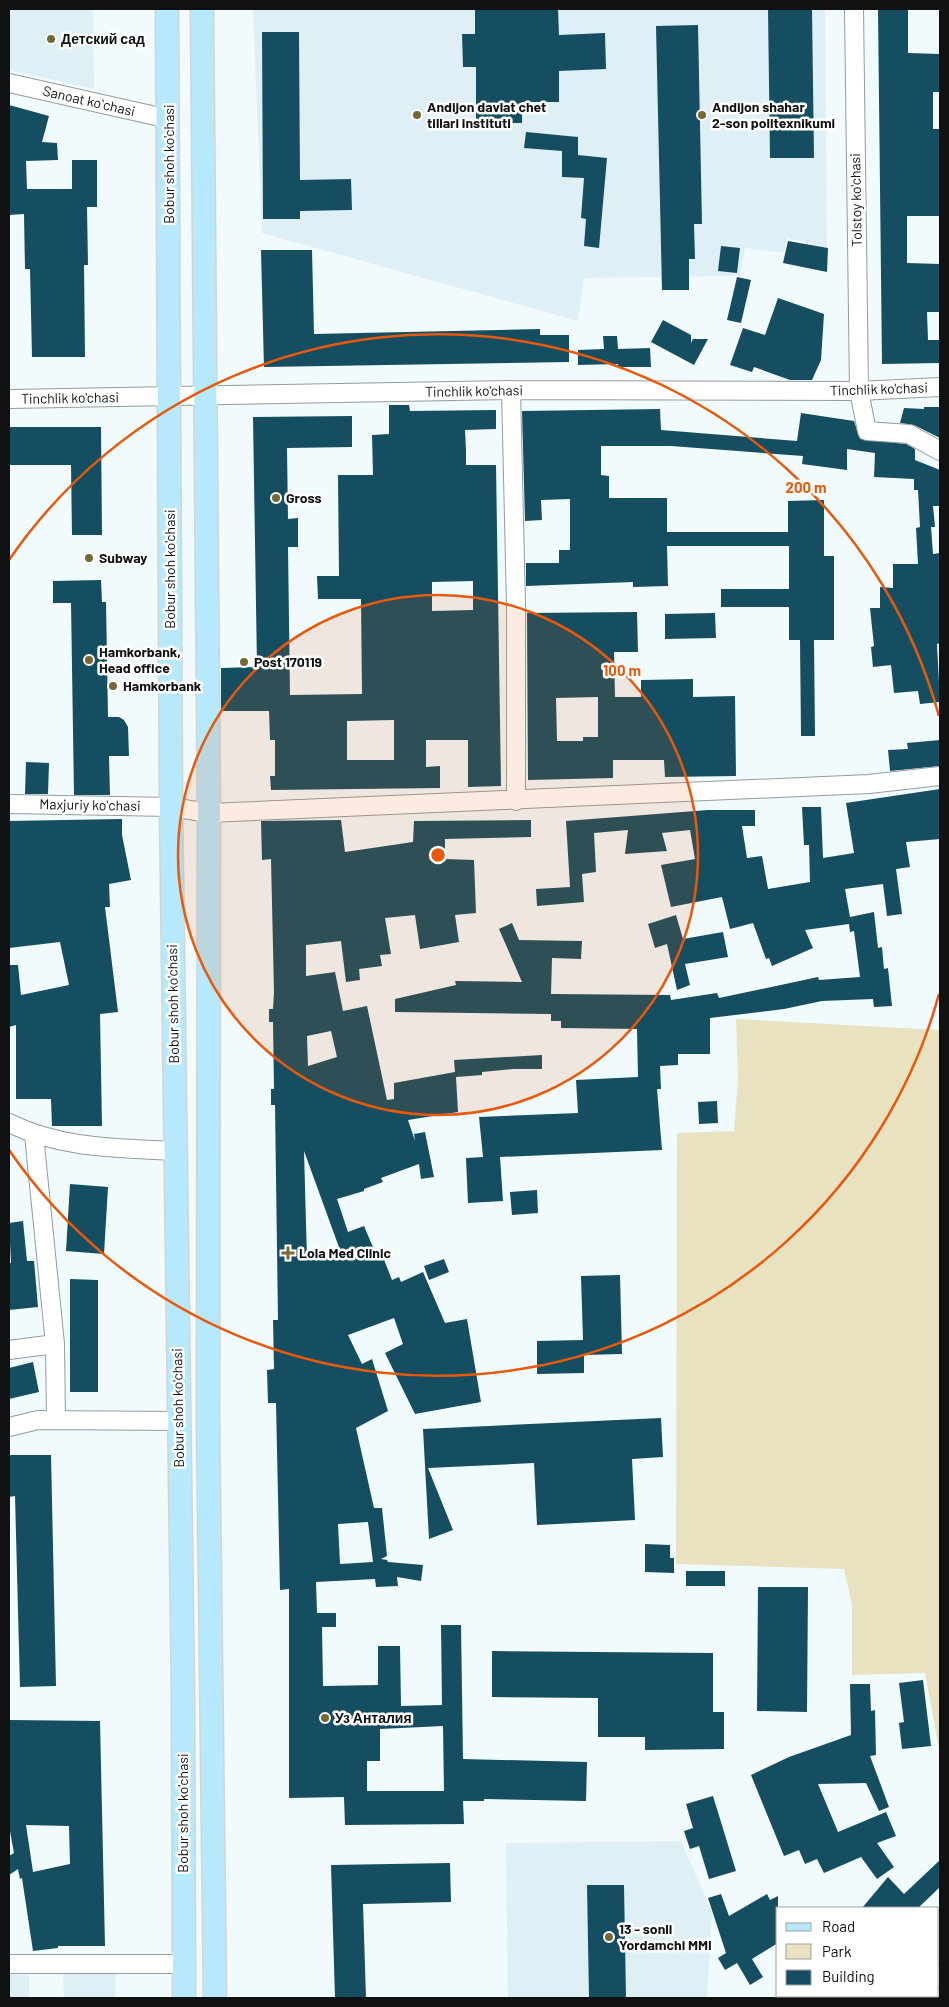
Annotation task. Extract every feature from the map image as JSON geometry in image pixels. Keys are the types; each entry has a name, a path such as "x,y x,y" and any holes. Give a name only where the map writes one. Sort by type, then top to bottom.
{"main road":[{"name":"Bobur shoh ko'chasi","path":"167,9 171,807 183,1696 184,1998"},
{"name":"Bobur shoh ko'chasi","path":"202,9 209,813 208,1418 215,1998"}],"street":[{"name":"Tolstoy ko'chasi","path":"854,9 859,391 867,431 909,434 940,451"},
{"name":"Sanoat koʻchasi","path":"9,83 169,119"},
{"name":"Tinchlik ko'chasi","path":"9,399 511,390 859,391 940,387"},
{"path":"511,390 516,605 516,801"},
{"name":"Maxjuriy koʻchasi","path":"9,804 171,807 209,813 869,784 940,776"},
{"path":"9,1123 34,1135 85,1146 175,1151"},
{"path":"34,1135 55,1344 56,1420"},
{"path":"9,1350 55,1344"},
{"path":"9,1427 38,1420 178,1421"},
{"path":"9,1964 184,1964"}],"shaded area":[{"name":"Детский сад","path":"9,9 93,9 94,89 9,70"},
{"path":"253,9 825,9 827,247 787,238 784,253 745,248 740,276 584,278 578,321 262,233"},
{"name":"13 - sonli Yordamchi MMI","path":"681,1841 712,1912 707,1998 508,1998 506,1843"},
{"path":"116,1972 115,1998 64,1998 63,1974"},
{"path":"9,1975 29,1975 29,1998 9,1998"}],"green space":[{"path":"736,1019 940,1030 940,1754 925,1673 852,1675 852,1605 844,1569 676,1564 677,1133 734,1131 738,1078"}],"building":[{"path":"475,9 558,9 559,35 605,33 606,69 559,71 559,102 522,102 522,123 476,123 476,67 463,67 462,34 475,34"},
{"path":"768,9 812,9 814,158 770,158"},
{"path":"878,9 908,9 908,53 940,54 940,92 933,92 933,129 940,129 940,216 907,216 907,263 940,264 940,312 927,312 928,340 940,340 940,363 882,364"},
{"path":"698,25 702,224 694,224 695,259 689,259 689,290 662,290 656,26"},
{"path":"262,32 299,32 300,180 351,179 352,210 300,211 300,219 263,219"},
{"path":"9,105 49,116 42,142 57,143 58,160 26,161 27,189 72,189 72,160 97,160 97,207 87,207 88,265 84,265 85,357 32,357 30,269 25,269 24,214 9,215"},
{"path":"526,132 578,137 578,155 607,158 599,248 584,246 586,219 581,218 584,178 562,177 562,151 524,148"},
{"path":"788,241 828,248 827,272 783,263"},
{"path":"721,246 740,248 737,273 718,271"},
{"path":"261,250 312,250 314,334 540,329 540,335 569,335 569,362 264,367"},
{"path":"737,277 751,280 741,323 727,320"},
{"path":"778,298 824,314 821,360 812,380 790,380 754,367 752,372 730,365 743,328 765,335"},
{"path":"663,320 691,335 691,343 693,339 708,339 694,365 651,342"},
{"path":"603,336 617,336 618,349 650,348 651,367 618,367 618,364 578,365 578,350 604,349"},
{"path":"389,405 409,405 410,411 496,410 496,429 465,430 466,465 496,465 501,786 468,787 468,740 426,740 426,767 440,766 440,788 271,790 270,776 275,776 275,740 270,740 269,711 221,711 221,668 257,667 253,417 352,416 352,447 287,448 288,519 298,518 298,547 288,547 290,695 362,694 361,599 318,599 317,576 339,576 338,475 373,475 372,435 389,434","holes":["473,581 473,610 432,611 432,582","394,720 394,760 347,760 347,721"]},
{"path":"924,407 940,407 940,438 914,425 900,423 904,408 924,409"},
{"path":"660,409 661,430 797,441 801,413 854,421 860,439 906,444 915,449 915,460 940,470 940,506 933,506 935,527 931,527 933,554 940,553 940,643 937,644 940,702 920,704 918,691 894,693 891,665 873,667 871,647 874,646 870,608 880,608 880,587 893,588 893,564 918,564 916,528 920,527 918,490 914,490 914,479 874,477 875,453 847,449 847,470 802,464 803,456 671,446 601,446 601,475 609,476 609,498 667,498 667,532 788,532 788,501 824,500 824,556 834,556 834,640 814,640 815,736 801,736 800,640 789,640 789,607 721,607 721,589 789,589 789,546 667,546 668,586 633,587 633,582 526,586 526,563 559,563 559,550 570,550 570,499 541,500 542,520 525,521 522,411"},
{"path":"9,427 101,427 102,535 72,535 71,465 9,465"},
{"name":"Hamkorbank, Head office","path":"101,580 102,602 106,602 108,717 119,717 124,720 128,727 129,756 109,756 110,795 74,795 71,603 53,603 53,581"},
{"path":"637,612 638,652 614,652 615,697 641,697 641,680 693,679 693,697 735,696 736,776 665,777 664,760 613,760 613,778 528,780 527,613","holes":["598,697 598,737 583,737 583,741 557,741 556,698"]},
{"path":"715,613 716,638 665,639 665,614"},
{"path":"940,740 940,766 890,771 888,750 908,749 907,743"},
{"path":"26,762 49,763 48,794 25,794"},
{"path":"940,789 940,839 906,842 910,867 896,869 902,914 887,916 883,884 845,889 850,917 874,912 878,948 882,947 884,969 888,968 892,1006 874,1007 873,999 822,1001 784,1009 710,1018 710,1054 678,1054 678,1065 660,1066 661,1089 657,1089 662,1150 500,1157 503,1201 468,1203 466,1158 483,1157 479,1117 578,1113 576,1080 638,1077 637,1029 561,1028 561,1021 551,1021 551,1014 395,1012 395,999 456,985 455,981 522,982 499,929 512,923 519,940 582,941 581,959 552,958 551,994 670,995 671,1000 717,993 719,998 818,977 819,980 860,977 854,931 850,932 849,924 805,930 813,948 772,966 769,958 766,959 753,923 730,929 722,897 671,907 661,865 695,859 690,830 662,833 667,851 625,854 628,830 594,833 596,872 582,874 584,902 537,906 536,889 570,887 566,821 708,810 755,810 755,826 742,826 747,858 762,856 768,889 810,882 809,845 804,845 802,807 821,807 823,858 854,853 846,803"},
{"path":"122,819 122,835 131,880 109,884 110,907 105,907 118,1012 100,1014 102,1126 52,1126 51,1099 16,1099 16,1025 9,1027 9,965 18,965 21,995 69,985 60,942 9,948 9,821"},
{"path":"341,820 345,852 413,842 414,821 531,820 531,837 445,839 445,859 474,860 476,913 455,915 459,942 420,949 415,915 385,918 391,954 380,955 382,966 359,969 360,980 346,982 341,941 306,945 306,976 335,972 343,1011 367,1006 387,1100 394,1099 394,1083 455,1072 454,1060 542,1055 542,1069 513,1069 482,1072 482,1075 456,1077 458,1112 408,1120 415,1141 414,1134 425,1132 434,1177 421,1179 419,1164 381,1178 383,1182 364,1189 364,1191 337,1199 348,1232 364,1226 378,1259 383,1257 392,1280 399,1277 401,1282 423,1272 445,1323 467,1319 481,1402 415,1414 385,1353 403,1344 394,1318 348,1335 362,1364 372,1359 388,1411 356,1428 374,1508 382,1508 387,1556 381,1559 388,1562 423,1565 421,1581 397,1577 398,1586 376,1587 375,1579 316,1582 317,1613 336,1613 336,1627 322,1627 323,1686 378,1685 378,1646 400,1646 401,1706 442,1705 441,1625 461,1625 463,1759 587,1762 586,1801 484,1799 484,1801 463,1801 464,1824 345,1825 344,1797 289,1798 289,1589 280,1590 276,1403 268,1403 267,1370 274,1369 273,1320 278,1320 275,1105 271,1105 271,1089 274,1089 273,1022 269,1022 269,1009 273,1009 274,992 271,859 262,860 261,821","holes":["331,1031 337,1057 308,1066 307,1036","304,1151 340,1250 307,1259","368,1522 373,1562 340,1564 338,1524","443,1726 444,1791 367,1791 367,1761 380,1761 380,1729"]},
{"path":"676,915 683,939 723,932 728,957 685,964 690,985 677,990 667,944 655,948 648,924"},
{"path":"717,1101 718,1123 699,1124 698,1102"},
{"path":"70,1184 108,1187 104,1254 66,1251"},
{"path":"537,1190 538,1213 512,1215 510,1192"},
{"path":"23,1221 27,1261 34,1261 38,1307 9,1310 9,1263 11,1263 9,1223"},
{"path":"444,1259 449,1272 429,1280 424,1266"},
{"path":"620,1275 622,1354 584,1355 584,1373 537,1374 537,1341 583,1340 581,1276"},
{"path":"70,1279 98,1280 98,1392 70,1392"},
{"path":"33,1362 39,1392 9,1399 9,1368"},
{"path":"661,1418 663,1457 632,1459 635,1520 537,1525 534,1463 428,1468 453,1530 429,1539 423,1429"},
{"path":"9,1455 51,1455 56,1686 20,1687 15,1496 9,1497"},
{"path":"645,1544 670,1545 670,1558 674,1558 674,1573 645,1572"},
{"path":"686,1571 725,1571 725,1586 686,1586"},
{"path":"758,1587 808,1587 807,1712 757,1711"},
{"path":"492,1651 713,1653 713,1712 724,1712 724,1749 645,1750 645,1737 598,1737 598,1698 492,1697"},
{"path":"923,1680 931,1746 902,1749 899,1723 904,1722 899,1683"},
{"path":"850,1684 870,1684 871,1711 875,1710 876,1755 870,1756 889,1807 879,1811 866,1783 818,1784 838,1832 886,1812 896,1836 877,1843 894,1867 877,1879 861,1857 824,1873 817,1859 805,1864 799,1850 784,1856 751,1775 789,1757 851,1735"},
{"path":"9,1720 100,1721 105,1946 58,1946 58,1948 33,1951 22,1878 20,1879 18,1869 9,1875 9,1856 14,1853 9,1826","holes":["26,1825 69,1826 70,1864 33,1872"]},
{"path":"713,1796 736,1871 709,1879 699,1846 690,1849 684,1831 693,1828 686,1804"},
{"path":"940,1860 940,1887 919,1907 863,1907 888,1877 904,1894"},
{"path":"450,1863 451,1902 363,1904 366,1998 335,1998 331,1865"},
{"path":"587,1885 624,1885 626,1998 589,1998"},
{"path":"721,1894 729,1916 767,1894 770,1900 778,1896 778,1907 776,1907 776,1944 752,1959 763,1977 750,1985 737,1963 725,1970 718,1958 726,1953 708,1898"}],"place":[{"name":"Детский сад","path":"51,39"},
{"name":"Andijon davlat chet tillari instituti","path":"417,115"},
{"name":"Andijon shahar 2-son politexnikumi","path":"702,115"},
{"name":"Gross","path":"276,498"},
{"name":"Subway","path":"89,558"},
{"name":"Hamkorbank, Head office","path":"89,660"},
{"name":"Post 170119","path":"244,662"},
{"name":"Hamkorbank","path":"113,686"},
{"name":"Lola Med Clinic","path":"288,1253"},
{"name":"Уз Анталия","path":"325,1718"},
{"name":"13 - sonli Yordamchi MMI","path":"609,1937"}]}
